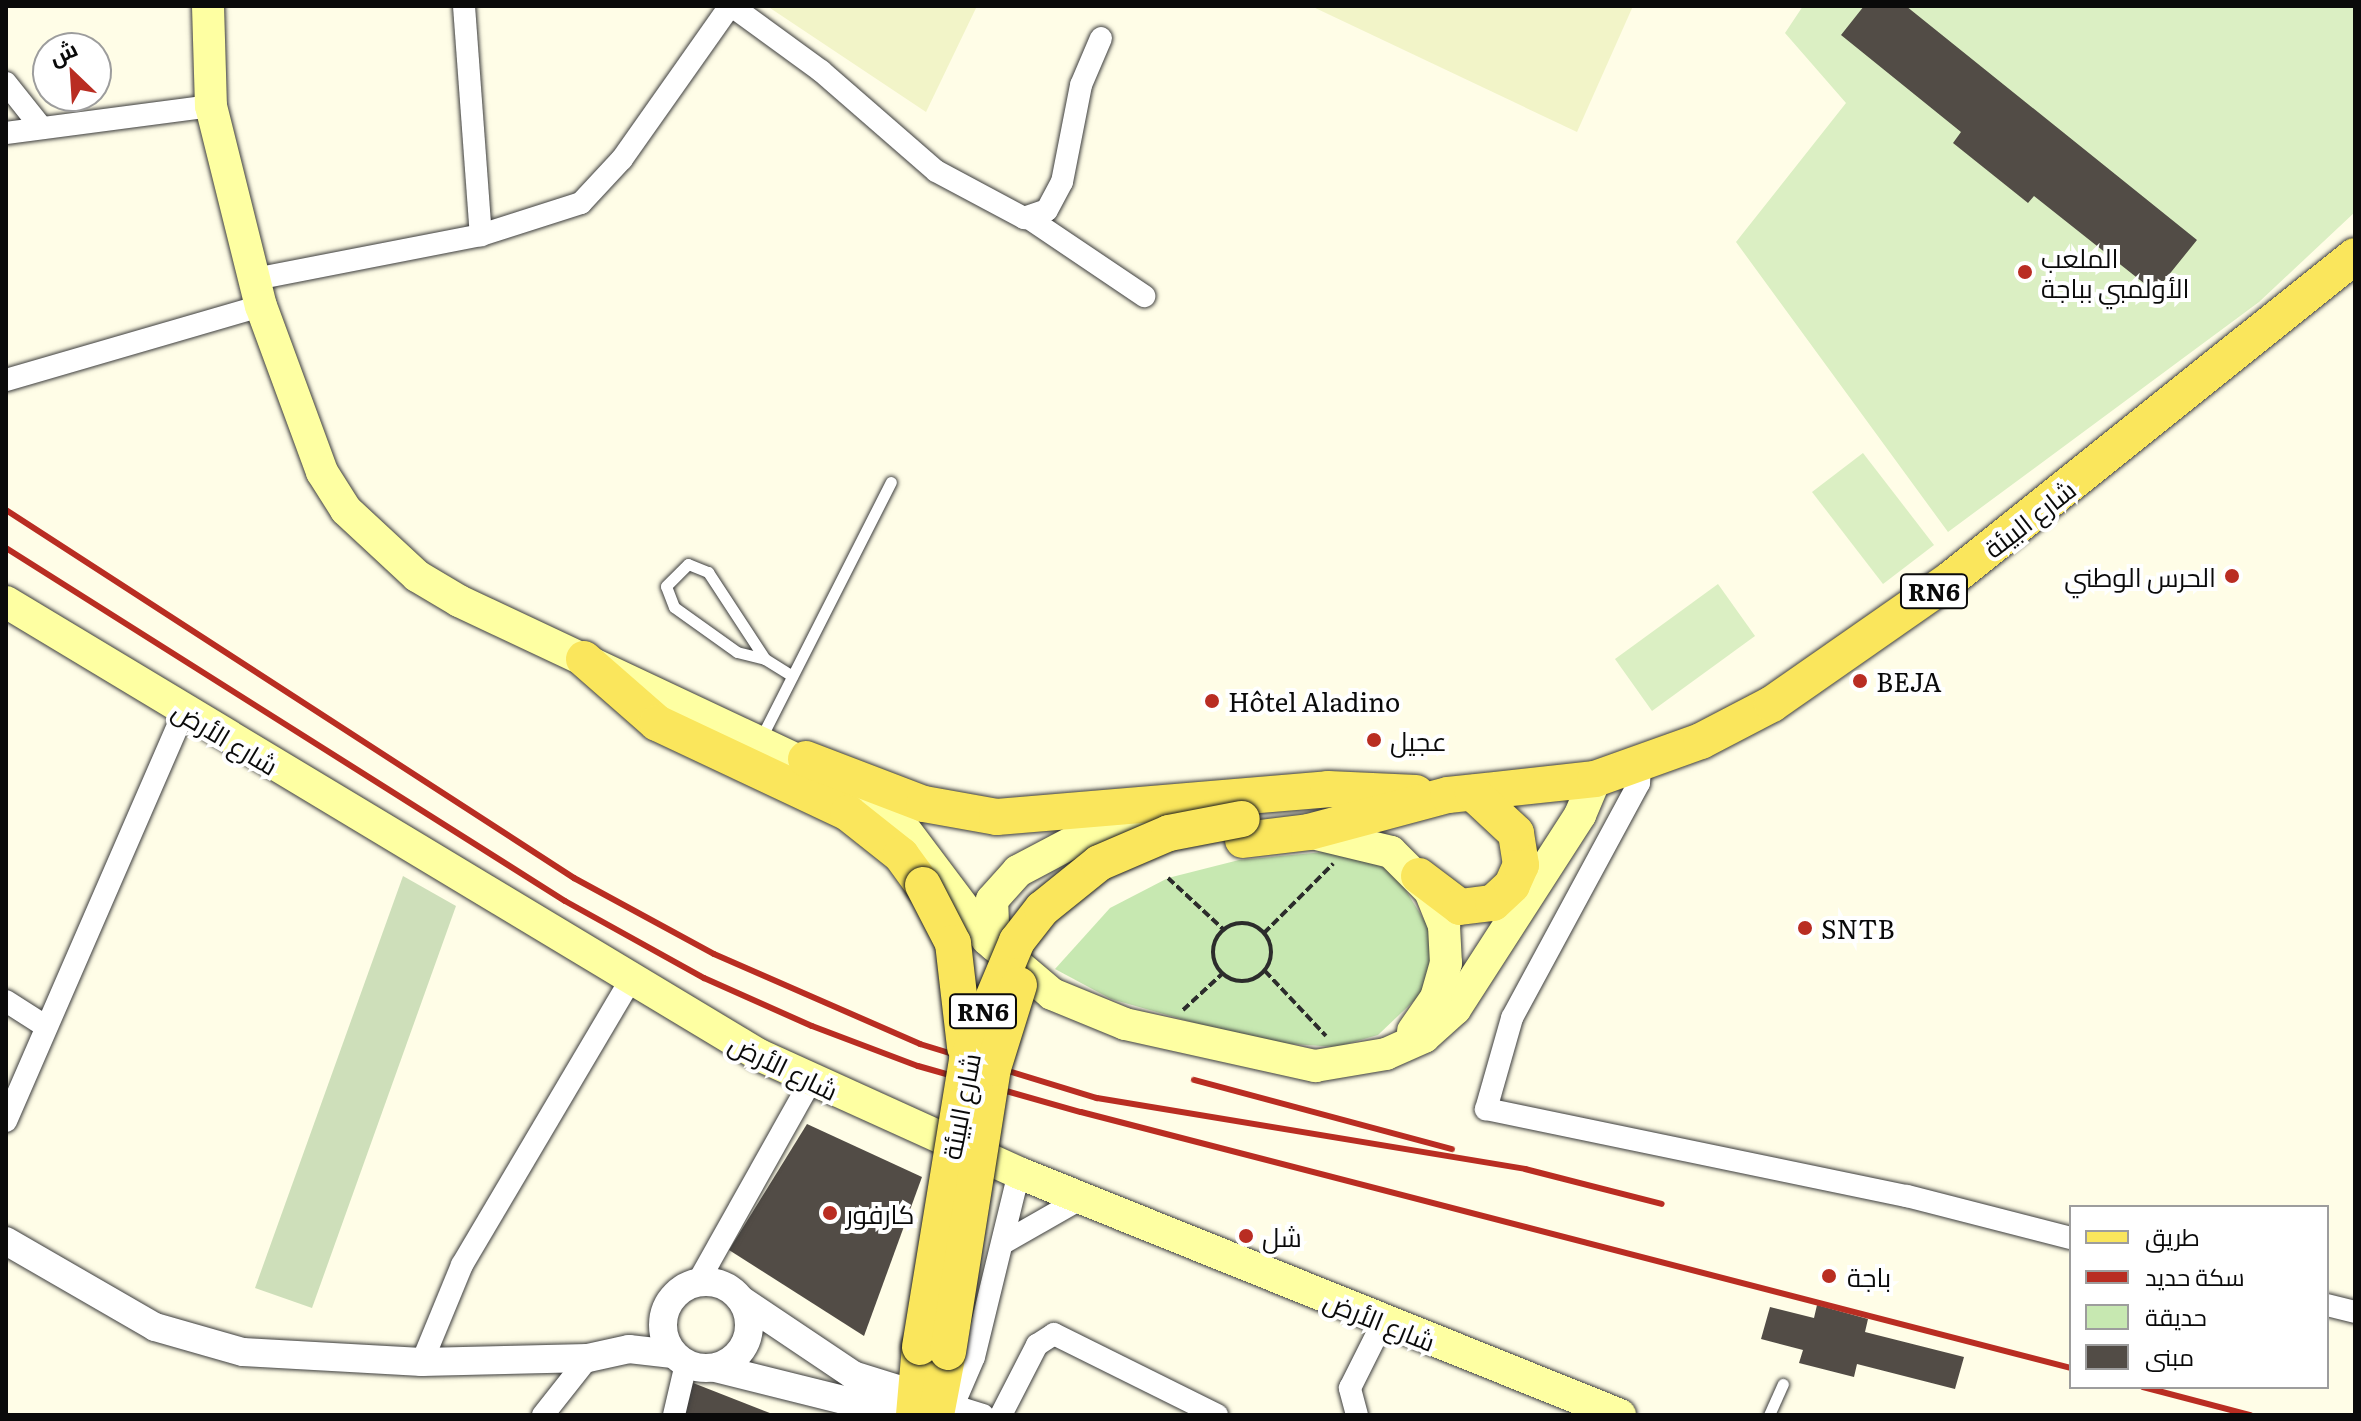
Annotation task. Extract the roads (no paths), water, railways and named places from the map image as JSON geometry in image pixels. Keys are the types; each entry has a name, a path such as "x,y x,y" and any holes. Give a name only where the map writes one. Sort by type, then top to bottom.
{"main road":[{"path":"208,6 211,106 258,293 322,472 346,510 417,576 584,659 761,739 924,804 997,817 1235,819"},
{"name":"شارع البيئة","path":"929,1409 964,1075 1017,941 1061,891 1131,847 1235,819 1595,779 1640,765 1772,704 1841,658 2038,511 2355,256"},
{"name":"شارع الأرض","path":"6,602 629,983 811,1081 1019,1173 1620,1415"},
{"path":"584,659 657,723 848,813 901,855 923,885 953,943 964,1075"},
{"path":"806,759 894,815 994,946 1052,994 1125,1024 1315,1066 1386,1054 1424,1037 1455,1009 1518,894 1595,779"},
{"path":"1449,794 1516,833 1521,865 1518,894"},
{"name":"شارع البيئة","path":"934,1350 993,1068 1035,954 1088,899 1143,865 1235,819 1309,832 1449,794"},
{"path":"994,946 992,900 1018,871 1094,831 1235,819"},
{"path":"1309,832 1374,844 1460,907 1493,903 1518,894"},
{"path":"1386,1054 1422,1022 1443,981 1444,926 1419,876"}],"street":[{"path":"464,6 481,235"},
{"path":"6,380 258,293 481,235 591,196 731,6 821,71 936,171 1030,219 1144,296"},
{"path":"1030,219 1047,210 1062,182 1081,85 1101,38"},
{"path":"6,83 41,127"},
{"path":"6,133 211,106"},
{"path":"6,1121 184,711"},
{"path":"1640,765 1639,783 1553,933 1500,1050 1484,1097 1490,1112 1907,1196 2069,1237"},
{"path":"1518,894 1553,933"},
{"path":"422,1362 462,1265 629,983"},
{"path":"6,1001 45,1026"},
{"path":"629,1349 665,1310 698,1282 811,1081"},
{"path":"929,1409 974,1357 1005,1242 1019,1173"},
{"path":"1005,1242 1082,1198"},
{"path":"6,1241 176,1337 243,1352 422,1362 588,1358 629,1349 929,1409 983,1415"},
{"path":"698,1282 715,1282 853,1375 929,1409"},
{"path":"715,1368 743,1350 749,1325 743,1301"},
{"path":"2329,1306 2355,1312"},
{"path":"665,1310 663,1333 679,1359 674,1415"},
{"path":"1357,1415 1350,1388 1383,1322"},
{"path":"1001,1415 1037,1345 1054,1334 1217,1415"},
{"path":"543,1415 588,1358"}],"lane":[{"path":"761,739 891,482"},
{"path":"765,659 708,572 678,568 666,586 674,607 728,647 765,659 792,676"},
{"path":"1769,1415 1783,1384"}],"railway":[{"path":"6,510 574,878 714,954 920,1044 1097,1098 1525,1169 1662,1204"},
{"path":"6,548 565,901 704,978 812,1026 918,1066 1081,1112 2069,1367"},
{"path":"1194,1080 1452,1149"},
{"path":"2151,1389 2250,1415"}],"place":[{"name":"الملعب الأولمبي بباجة","path":"2025,272"},
{"name":"الحرس الوطني","path":"2232,576"},
{"name":"BEJA","path":"1860,681"},
{"name":"Hôtel Aladino","path":"1212,701"},
{"name":"عجيل","path":"1374,740"},
{"name":"SNTB","path":"1805,928"},
{"name":"كارفور","path":"830,1213"},
{"name":"شل","path":"1246,1236"},
{"name":"باجة","path":"1829,1276"}]}
